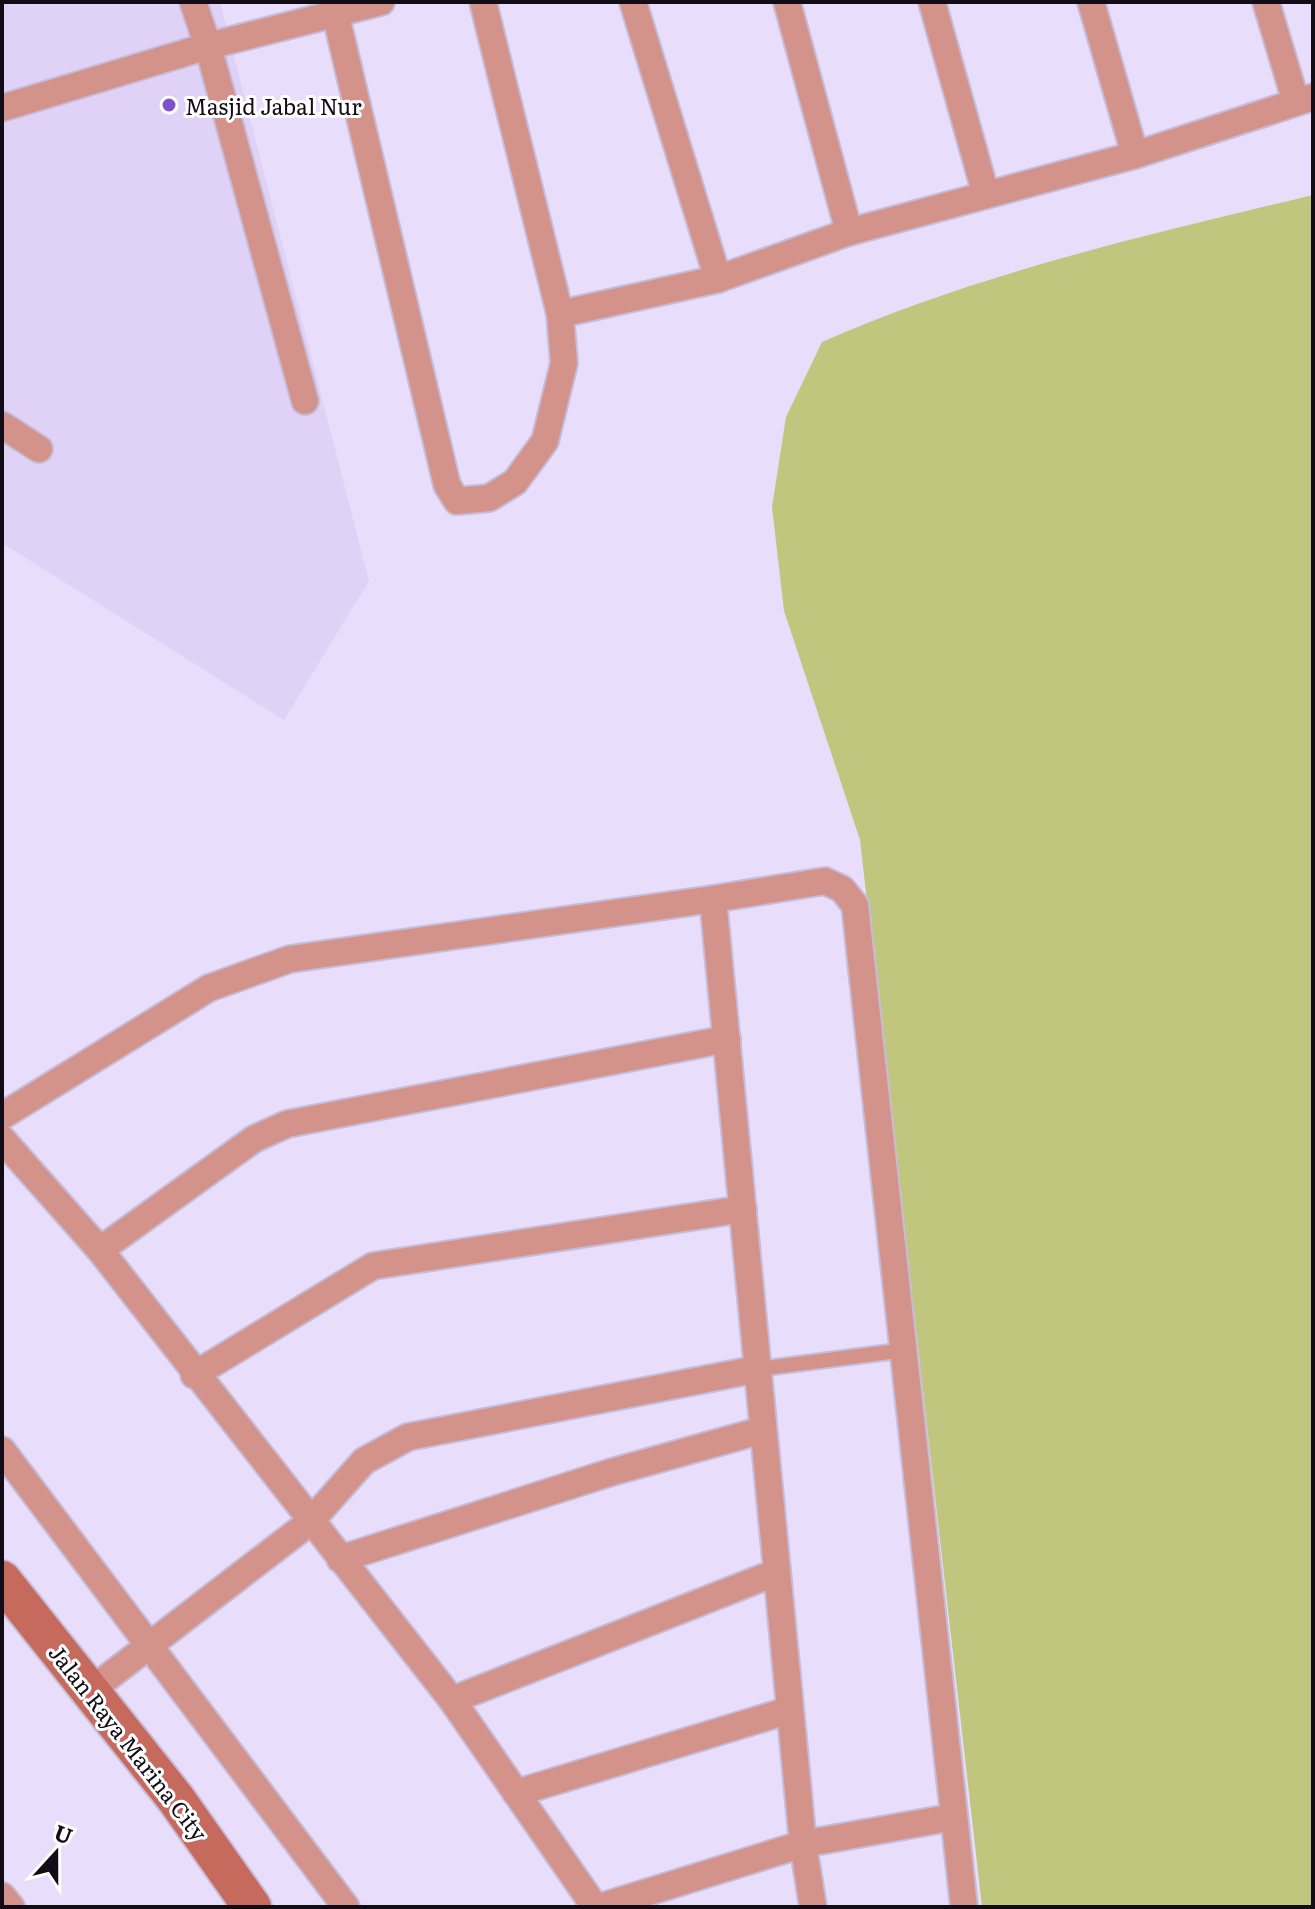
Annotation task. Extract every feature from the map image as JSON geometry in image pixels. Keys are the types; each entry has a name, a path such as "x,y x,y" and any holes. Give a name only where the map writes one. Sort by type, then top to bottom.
{"main road":[{"name":"Jalan Raya Marina City","path":"2,1580 176,1799 252,1907"}],"street":[{"path":"193,2 208,46 305,401"},
{"path":"2,108 208,46 381,2"},
{"path":"335,12 447,485 457,501 489,498 515,482 545,441 564,363 560,314 483,2"},
{"path":"633,2 718,279"},
{"path":"787,2 849,232"},
{"path":"932,2 986,195"},
{"path":"1091,2 1135,155"},
{"path":"560,314 718,279 849,232 1135,155 1304,100 1266,2"},
{"path":"2,425 39,449"},
{"path":"2,1116 209,988 290,959 825,881 842,889 855,905 964,1907"},
{"path":"713,899 803,1844 813,1907"},
{"path":"100,1250 254,1139 287,1124 727,1039"},
{"path":"2,1139 100,1250 194,1375 452,1700 598,1907 803,1844 954,1817"},
{"path":"194,1375 373,1266 743,1209"},
{"path":"90,1691 310,1522 364,1461 408,1437 758,1369"},
{"path":"340,1559 612,1472 763,1430"},
{"path":"2,1450 346,1907"},
{"path":"452,1700 777,1572"},
{"path":"516,1793 790,1710"},
{"path":"2,1896 11,1907"}],"lane":[{"path":"758,1369 905,1350"}],"shaded area":[{"path":"2,2 220,2 369,581 284,720 2,543"}],"green space":[{"path":"1313,195 1313,1907 982,1907 860,840 784,611 772,507 786,417 822,342 1002,276 1126,241"}],"place":[{"name":"Masjid Jabal Nur","path":"169,105"}]}
